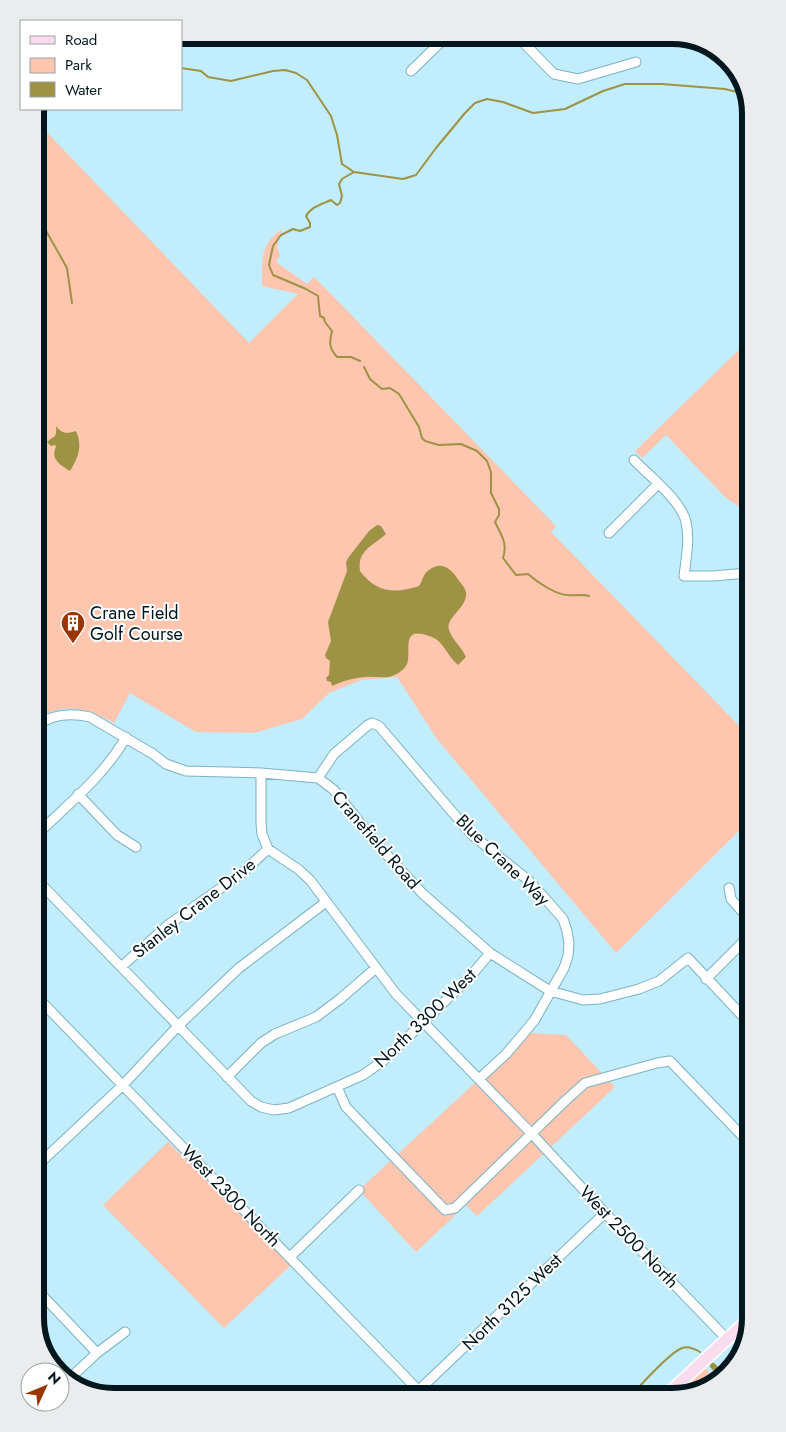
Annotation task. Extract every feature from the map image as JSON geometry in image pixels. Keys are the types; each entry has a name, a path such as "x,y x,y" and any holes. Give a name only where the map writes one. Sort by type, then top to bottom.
{"main road":[{"path":"674,1388 741,1326"}],"street":[{"path":"411,71 439,44"},
{"path":"525,44 554,74 578,79 636,62"},
{"path":"634,460 682,511 686,522 687,538 684,576 742,573"},
{"path":"609,533 658,484"},
{"name":"Cranefield Road","path":"44,722 54,716 66,714 81,715 102,723 166,764 186,771 261,773 318,778 334,790 376,843 423,894 490,953 550,991 583,1000 600,999 639,990 659,981 688,958 706,979"},
{"name":"Blue Crane Way","path":"318,778 334,754 372,723 382,729 471,834 528,880 563,919 569,943 568,956 564,968 534,1021 506,1054 479,1079"},
{"path":"44,828 105,768 126,737"},
{"path":"261,773 260,823 268,849"},
{"path":"78,794 117,835 136,847"},
{"name":"West 2500 North","path":"268,849 298,869 310,880 396,994 727,1340"},
{"name":"Stanley Crane Drive","path":"121,967 168,925 241,874 268,849"},
{"path":"44,887 227,1076 261,1043 275,1034 316,1017 376,968"},
{"path":"729,888 731,899 742,911"},
{"path":"44,1159 123,1085 178,1026 239,968 326,902"},
{"path":"742,943 706,979 742,1016"},
{"name":"North 3300 West","path":"227,1076 251,1101 261,1107 274,1110 289,1108 363,1075 383,1061 470,977 490,953"},
{"name":"West 2300 North","path":"44,1004 417,1388"},
{"path":"337,1087 346,1107 445,1210 455,1208 585,1083 657,1063 670,1061 742,1136"},
{"path":"290,1257 359,1190"},
{"name":"North 3125 West","path":"425,1388 605,1213"},
{"path":"44,1297 98,1353"},
{"path":"74,1376 98,1353 125,1332"}],"green space":[{"name":"Crane Field Golf Course","path":"44,129 249,343 298,294 262,286 263,254 269,241 282,229 277,247 280,255 276,262 307,284 314,277 329,292 556,526 551,532 742,729 742,828 616,953 437,739 397,677 361,680 329,693 302,719 254,733 196,732 130,693 114,723 79,709 57,710 44,714"},
{"path":"742,347 742,508 727,499 666,435 642,458 635,451"},
{"path":"529,1033 566,1035 615,1087 477,1216 466,1205 416,1252 359,1190"},
{"path":"168,1142 292,1264 224,1328 103,1205"},
{"path":"704,1367 712,1376 699,1383 683,1387"}],"water":[{"path":"56,426 65,433 76,431 78,437 79,452 70,471 55,458 55,445 51,446 47,442 55,435"},
{"path":"377,525 381,526 386,534 363,553 360,571 373,584 386,590 394,591 419,586 425,573 434,567 444,566 448,568 466,592 464,603 450,621 449,630 466,657 458,665 436,639 422,634 415,634 409,640 407,664 399,673 389,677 352,679 332,686 331,682 327,681 326,678 329,675 330,661 325,655 331,641 328,622 347,571 346,563 348,558 369,531"}],"waterway":[{"path":"182,68 201,71 208,77 231,81 273,71 285,70 296,73 307,80 331,116 337,135 342,164 354,172 403,179 416,175 465,113 475,103 487,99 503,102 533,113 565,109 603,91 625,84 662,84 725,89 739,92"},
{"path":"354,172 342,179 339,184 342,196 340,203 337,205 331,200 317,206 306,216 310,227 300,231 293,229 281,235 273,246 269,265 273,275 318,296 320,316 324,318 332,331 330,342 332,351 337,357 351,357 360,361"},
{"path":"44,227 67,268 72,303"},
{"path":"364,367 370,379 382,389 390,388 399,394 419,427 422,438 425,441 439,445 461,444 477,451 487,461 491,472 491,493 499,509 499,515 495,522 504,543 503,558 516,575 528,574 547,588 558,593 589,596"},
{"path":"638,1388 664,1361 682,1348 687,1347 700,1352"},
{"path":"713,1366 718,1371"}],"place":[{"name":"Crane Field Golf Course","path":"73,644"}]}
